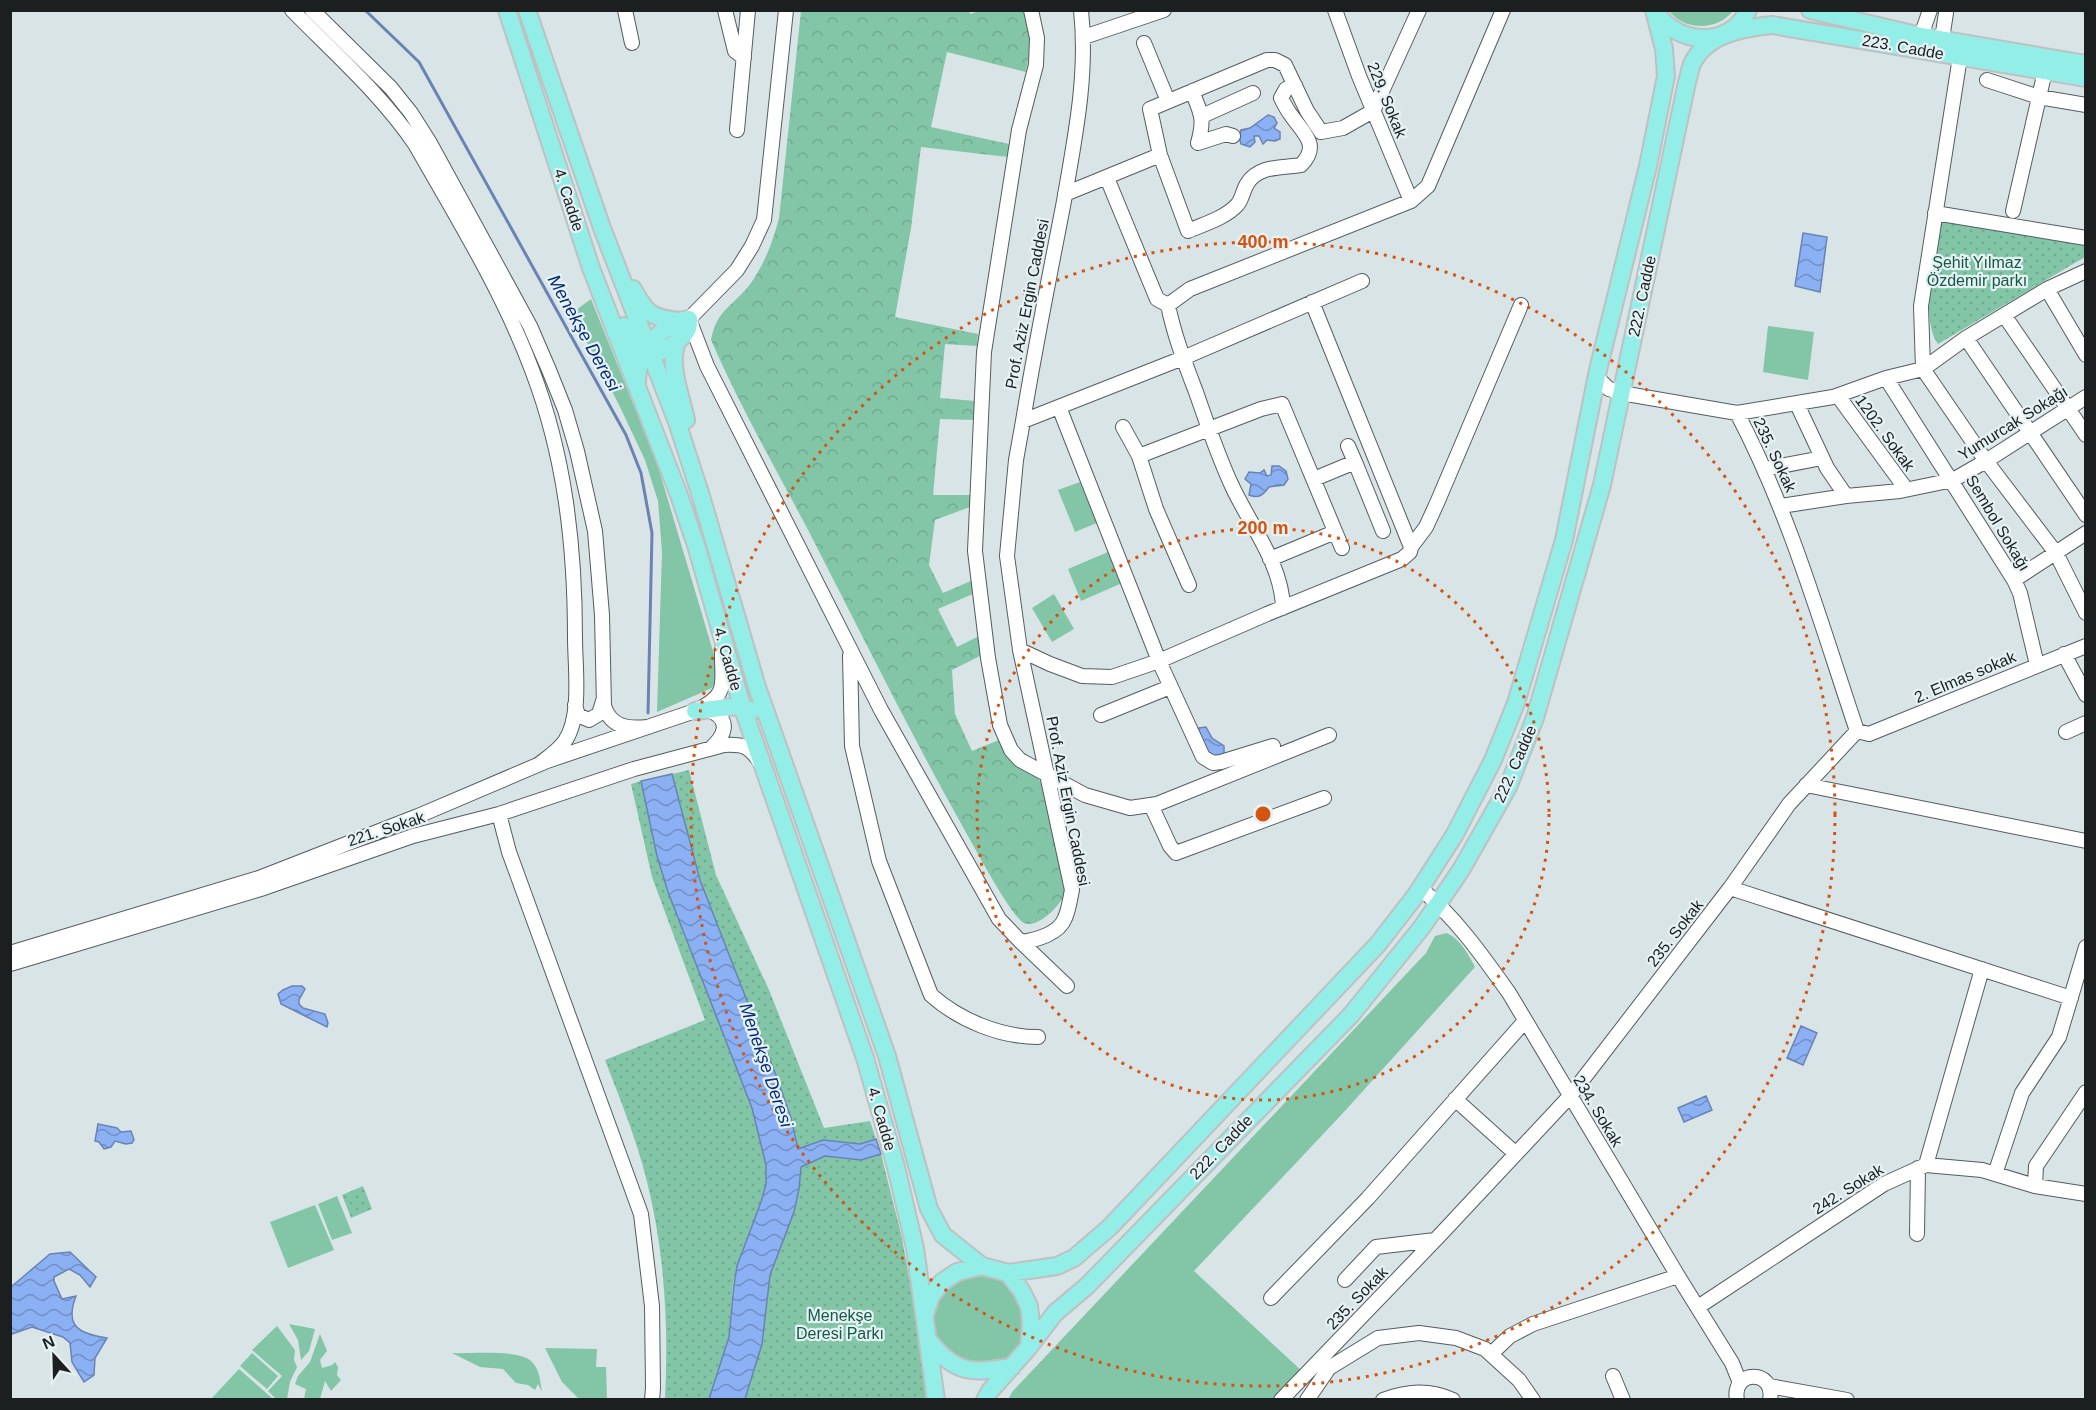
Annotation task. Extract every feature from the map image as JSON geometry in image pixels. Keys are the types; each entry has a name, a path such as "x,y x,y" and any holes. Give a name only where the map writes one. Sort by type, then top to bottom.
{"main road":[{"name":"4. Cadde","path":"507,10 584,246 696,545 742,706 865,1058 896,1167 915,1248 925,1314"},
{"name":"4. Cadde","path":"527,10 572,147 647,352 677,422 756,687 887,1056 929,1209 943,1235 982,1266"},
{"path":"1654,10 1661,21 1674,32 1689,38 1705,39 1721,36"},
{"name":"222. Cadde","path":"1008,1273 1057,1266 1074,1258 1110,1227 1378,945 1420,888 1455,834 1493,760 1516,704 1564,540 1596,377 1648,166 1665,76 1664,49 1654,10"},
{"name":"222. Cadde","path":"1029,1347 1054,1313 1088,1286 1351,1015 1422,927 1461,870 1508,787 1535,718 1602,485 1692,63 1702,50 1735,27 1748,10"},
{"name":"223. Cadde","path":"1810,10 1921,36 2085,64"},
{"name":"223. Cadde","path":"1721,36 1753,27 1772,25 2085,78"},
{"path":"608,245 646,310 662,319 685,320"},
{"path":"584,246 602,270 631,343 639,353 660,352 688,329 685,320"},
{"path":"637,387 637,368 647,352 685,320"},
{"path":"678,339 673,355 674,364 697,483"},
{"path":"702,710 742,706 752,711 787,774"},
{"path":"936,1400 925,1314 931,1296 942,1282 957,1272 982,1266 1008,1273 1021,1290 1029,1306 1031,1324 1029,1347 985,1400"},
{"path":"928,1341 942,1357 956,1367 973,1371 1012,1366"}],"street":[{"path":"292,10 369,85 415,144 500,299 532,369 554,439 568,508 574,585 574,721 564,742 538,765"},
{"path":"312,10 390,88 411,113 430,143 530,326 565,410 595,531 602,615 603,701 607,714 616,724 630,728 647,727"},
{"path":"625,10 632,43"},
{"path":"724,10 735,51 744,58"},
{"path":"737,130 747,10"},
{"path":"786,10 764,220 737,270 685,320 850,653 999,919 1067,986"},
{"path":"1031,10 1037,38 1036,65 1019,130 984,352 975,551 988,658 1000,724 1011,750 1020,760 1085,795 1130,808 1157,804 1329,735"},
{"name":"Prof. Aziz Ergin Caddesi","path":"1021,942 1050,934 1065,920 1072,890 1020,650 1007,556 1016,460 1077,129 1083,75 1084,37 1081,10"},
{"path":"1084,37 1164,10"},
{"name":"229. Sokak","path":"1335,10 1373,111 1411,201"},
{"path":"1295,85 1286,89 1281,98 1308,138 1309,157 1301,165 1273,167 1257,174 1248,182 1239,203 1229,212 1188,231 1160,155 1150,109 1267,60 1275,60 1285,65 1295,85 1307,111 1321,132 1343,128 1373,111 1419,10"},
{"path":"1168,305 1190,289 1411,201 1428,186 1503,10"},
{"path":"1921,36 1930,10"},
{"path":"1942,39 1943,11"},
{"path":"1144,43 1168,101"},
{"path":"1960,57 1921,306 1923,369 1986,461 2056,553 2085,613"},
{"path":"2013,211 2044,71"},
{"path":"1987,80 2039,97 2085,105"},
{"path":"1192,91 1202,116 1203,125 1198,142 1226,134 1233,136"},
{"path":"1202,116 1253,93"},
{"path":"1065,194 1160,155"},
{"path":"1107,178 1158,298 1168,305 1173,330 1209,429 1232,486 1270,559 1282,594 1283,608"},
{"path":"1935,213 2085,238"},
{"path":"1596,377 1609,389 1621,393 1737,413 1838,396 1886,378 1923,369 2004,315 2047,289 2085,271"},
{"path":"1023,421 1183,358 1362,280"},
{"path":"2047,289 2085,355"},
{"path":"1312,302 1411,547"},
{"path":"1020,650 1082,676 1112,677 1159,661 1402,559 1410,552 1411,547 1426,527 1521,304"},
{"path":"2004,315 2085,435"},
{"path":"1966,339 2085,515"},
{"name":"Sembol Sokağı","path":"1886,378 1953,480 2014,580 2020,593 2037,664"},
{"name":"1202. Sokak","path":"1838,396 1906,489"},
{"name":"Yumurcak Sokağı","path":"1780,506 1906,489 1953,480 2085,397"},
{"path":"1139,456 1261,409 1282,404 1342,548"},
{"path":"1797,404 1822,458 1846,496"},
{"path":"1059,407 1159,661 1197,747 1208,761 1221,762 1273,746"},
{"name":"235. Sokak","path":"1281,1400 1570,1096 1730,888 1789,804 1857,731 1780,506 1765,469 1737,413"},
{"path":"1123,427 1139,456 1156,509 1189,585"},
{"path":"1348,446 1383,531"},
{"path":"1765,469 1822,458"},
{"path":"1314,479 1355,462"},
{"path":"1270,559 1335,532"},
{"path":"2014,580 2085,533"},
{"path":"10,953 259,878 418,816 538,765 702,710 719,693 724,681 722,641"},
{"name":"2. Elmas sokak","path":"1857,731 1869,734 2085,646"},
{"path":"850,653 852,746 879,861 931,995 960,1017 1017,1037 1038,1037"},
{"path":"2064,654 2085,695"},
{"path":"1101,715 1170,687"},
{"path":"575,705 578,715 589,720 599,714 603,701"},
{"path":"702,710 719,716 724,728 721,739 710,749"},
{"path":"2066,732 2085,723"},
{"name":"221. Sokak","path":"10,963 264,888 413,836 499,814 602,778 724,745 746,746 764,770"},
{"path":"1806,786 2085,841"},
{"path":"1151,805 1170,846 1176,853 1324,798"},
{"path":"499,814 509,852 641,1214 652,1306 652,1400"},
{"name":"234. Sokak","path":"1420,888 1438,903 1478,948 1509,993 1677,1276 1732,1363 1746,1380 1764,1379 1770,1393 1847,1400"},
{"path":"1730,888 2071,998"},
{"path":"1995,1174 2022,1093 2059,1036 2085,947"},
{"path":"1917,1234 1922,1167 1982,969"},
{"path":"1271,1298 1368,1198 1525,1021"},
{"path":"2035,1186 2036,1166 2085,1092"},
{"path":"1455,1099 1516,1154"},
{"path":"1922,1167 1982,1170 2035,1186 2084,1191"},
{"name":"242. Sokak","path":"1698,1307 1884,1184 1922,1167"},
{"path":"1345,1280 1376,1247 1435,1240"},
{"path":"1491,1354 1510,1336 1533,1324 1677,1276"},
{"path":"1307,1400 1329,1368 1378,1338 1419,1333 1456,1338 1485,1349 1519,1380 1533,1400"},
{"path":"1613,1376 1623,1400"},
{"path":"1737,1400 1737,1390 1746,1380"},
{"path":"1383,1400 1410,1392 1437,1393 1453,1400"}],"green space":[{"path":"969,10 970,14 979,11 1025,11 1030,41 1026,72 947,52 931,127 1009,144 1008,157 921,147 911,228 895,317 978,334 977,346 945,344 940,398 975,401 974,420 940,419 933,495 971,495 970,507 935,520 929,565 943,593 973,580 975,593 938,609 957,647 981,635 984,654 952,670 955,714 972,751 999,740 1007,757 1038,777 1042,786 1065,893 1059,904 1048,915 1030,924 1018,918 1000,892 939,784 745,412 711,340 717,321 745,291 760,268 779,218 801,11"},
{"path":"1669,11 1733,11 1718,22 1701,26 1684,22"},
{"name":"Şehit Yılmaz Özdemir parkı","path":"1940,221 2085,243 2085,257 1938,344 1932,333 1929,302"},
{"path":"591,299 657,463 718,668 717,679 712,688 657,712 662,552 658,501 645,460 572,313"},
{"path":"1768,326 1814,332 1808,380 1763,372"},
{"path":"1080,482 1097,523 1075,532 1058,490"},
{"path":"1108,552 1122,583 1081,601 1068,569"},
{"path":"1054,594 1074,629 1052,642 1032,608"},
{"path":"689,770 716,875 769,990 824,1128 870,1121 876,1139 860,1144 823,1140 798,1149 777,1078 700,880 672,774"},
{"path":"641,781 662,874 752,1108 766,1165 766,1184 761,1202 737,1266 733,1285 729,1337 709,1399 665,1399 665,1310 655,1221 638,1150 605,1060 705,1020 652,877 631,784"},
{"path":"1447,933 1460,943 1475,967 1343,1113 1194,1271 1303,1372 1277,1399 1008,1400 1012,1392 1426,953 1435,936"},
{"name":"Menekşe Deresi Parkı","path":"881,1154 902,1238 915,1311 926,1399 745,1400 762,1344 770,1275 794,1212 801,1167 825,1156 861,1160"},
{"path":"363,1186 372,1209 351,1218 342,1195"},
{"path":"337,1196 352,1233 332,1240 318,1204"},
{"path":"315,1205 334,1250 288,1268 270,1222"},
{"path":"977,1275 1006,1283 1026,1305 1023,1349 1000,1368 953,1363 934,1335 933,1314 942,1296 958,1283"},
{"path":"289,1324 315,1329 309,1351 301,1360 298,1340"},
{"path":"277,1326 295,1350 294,1360 297,1367 290,1382 287,1399 276,1399 268,1391 282,1376 252,1350"},
{"path":"320,1334 327,1351 320,1360 322,1368 335,1362 338,1367 337,1375 341,1380 331,1391 325,1381 320,1399 304,1399 306,1389 295,1384 298,1376 310,1362"},
{"path":"545,1348 597,1349 596,1367 606,1367 607,1399 579,1399 562,1382"},
{"path":"252,1353 278,1376 267,1389 240,1366"},
{"path":"452,1353 505,1353 525,1357 536,1368 542,1392 538,1384 535,1390 528,1385 516,1383 503,1369 480,1367"},
{"path":"239,1369 273,1399 211,1399"}],"water":[{"path":"1268,115 1274,117 1277,123 1274,128 1280,132 1280,139 1267,140 1263,144 1259,136 1254,136 1255,142 1250,147 1241,144 1239,137 1241,130 1250,128"},
{"path":"1803,233 1827,237 1820,292 1795,286"},
{"path":"1272,466 1279,466 1286,471 1288,479 1284,485 1269,487 1258,496 1249,495 1251,484 1245,479 1249,472 1260,473 1264,470 1267,476 1271,475"},
{"path":"1206,727 1212,738 1224,746 1224,754 1217,757 1207,753 1198,735 1199,728"},
{"path":"672,774 700,880 777,1078 791,1118 798,1149 823,1140 860,1144 876,1139 881,1154 861,1160 825,1156 801,1167 794,1212 770,1275 762,1344 745,1399 709,1399 729,1337 737,1266 761,1202 766,1184 766,1165 752,1108 668,892 657,856 641,781"},
{"path":"292,986 302,986 305,989 299,1004 303,1008 325,1014 327,1027 281,1004 278,994"},
{"path":"1801,1026 1817,1033 1803,1065 1787,1058"},
{"path":"1706,1096 1712,1110 1684,1122 1678,1108"},
{"path":"98,1124 117,1128 121,1132 131,1131 134,1140 126,1144 115,1141 111,1147 104,1149 99,1142 95,1141"},
{"path":"70,1252 96,1277 90,1287 80,1275 69,1269 54,1277 54,1281 62,1299 76,1296 72,1315 77,1327 89,1334 107,1338 95,1358 94,1375 84,1382 72,1362 70,1343 63,1337 32,1327 12,1334 11,1332 11,1287 50,1254"}],"waterway":[{"name":"Menekşe Deresi","path":"365,10 419,62 626,435 641,473 652,533 648,713"}]}
